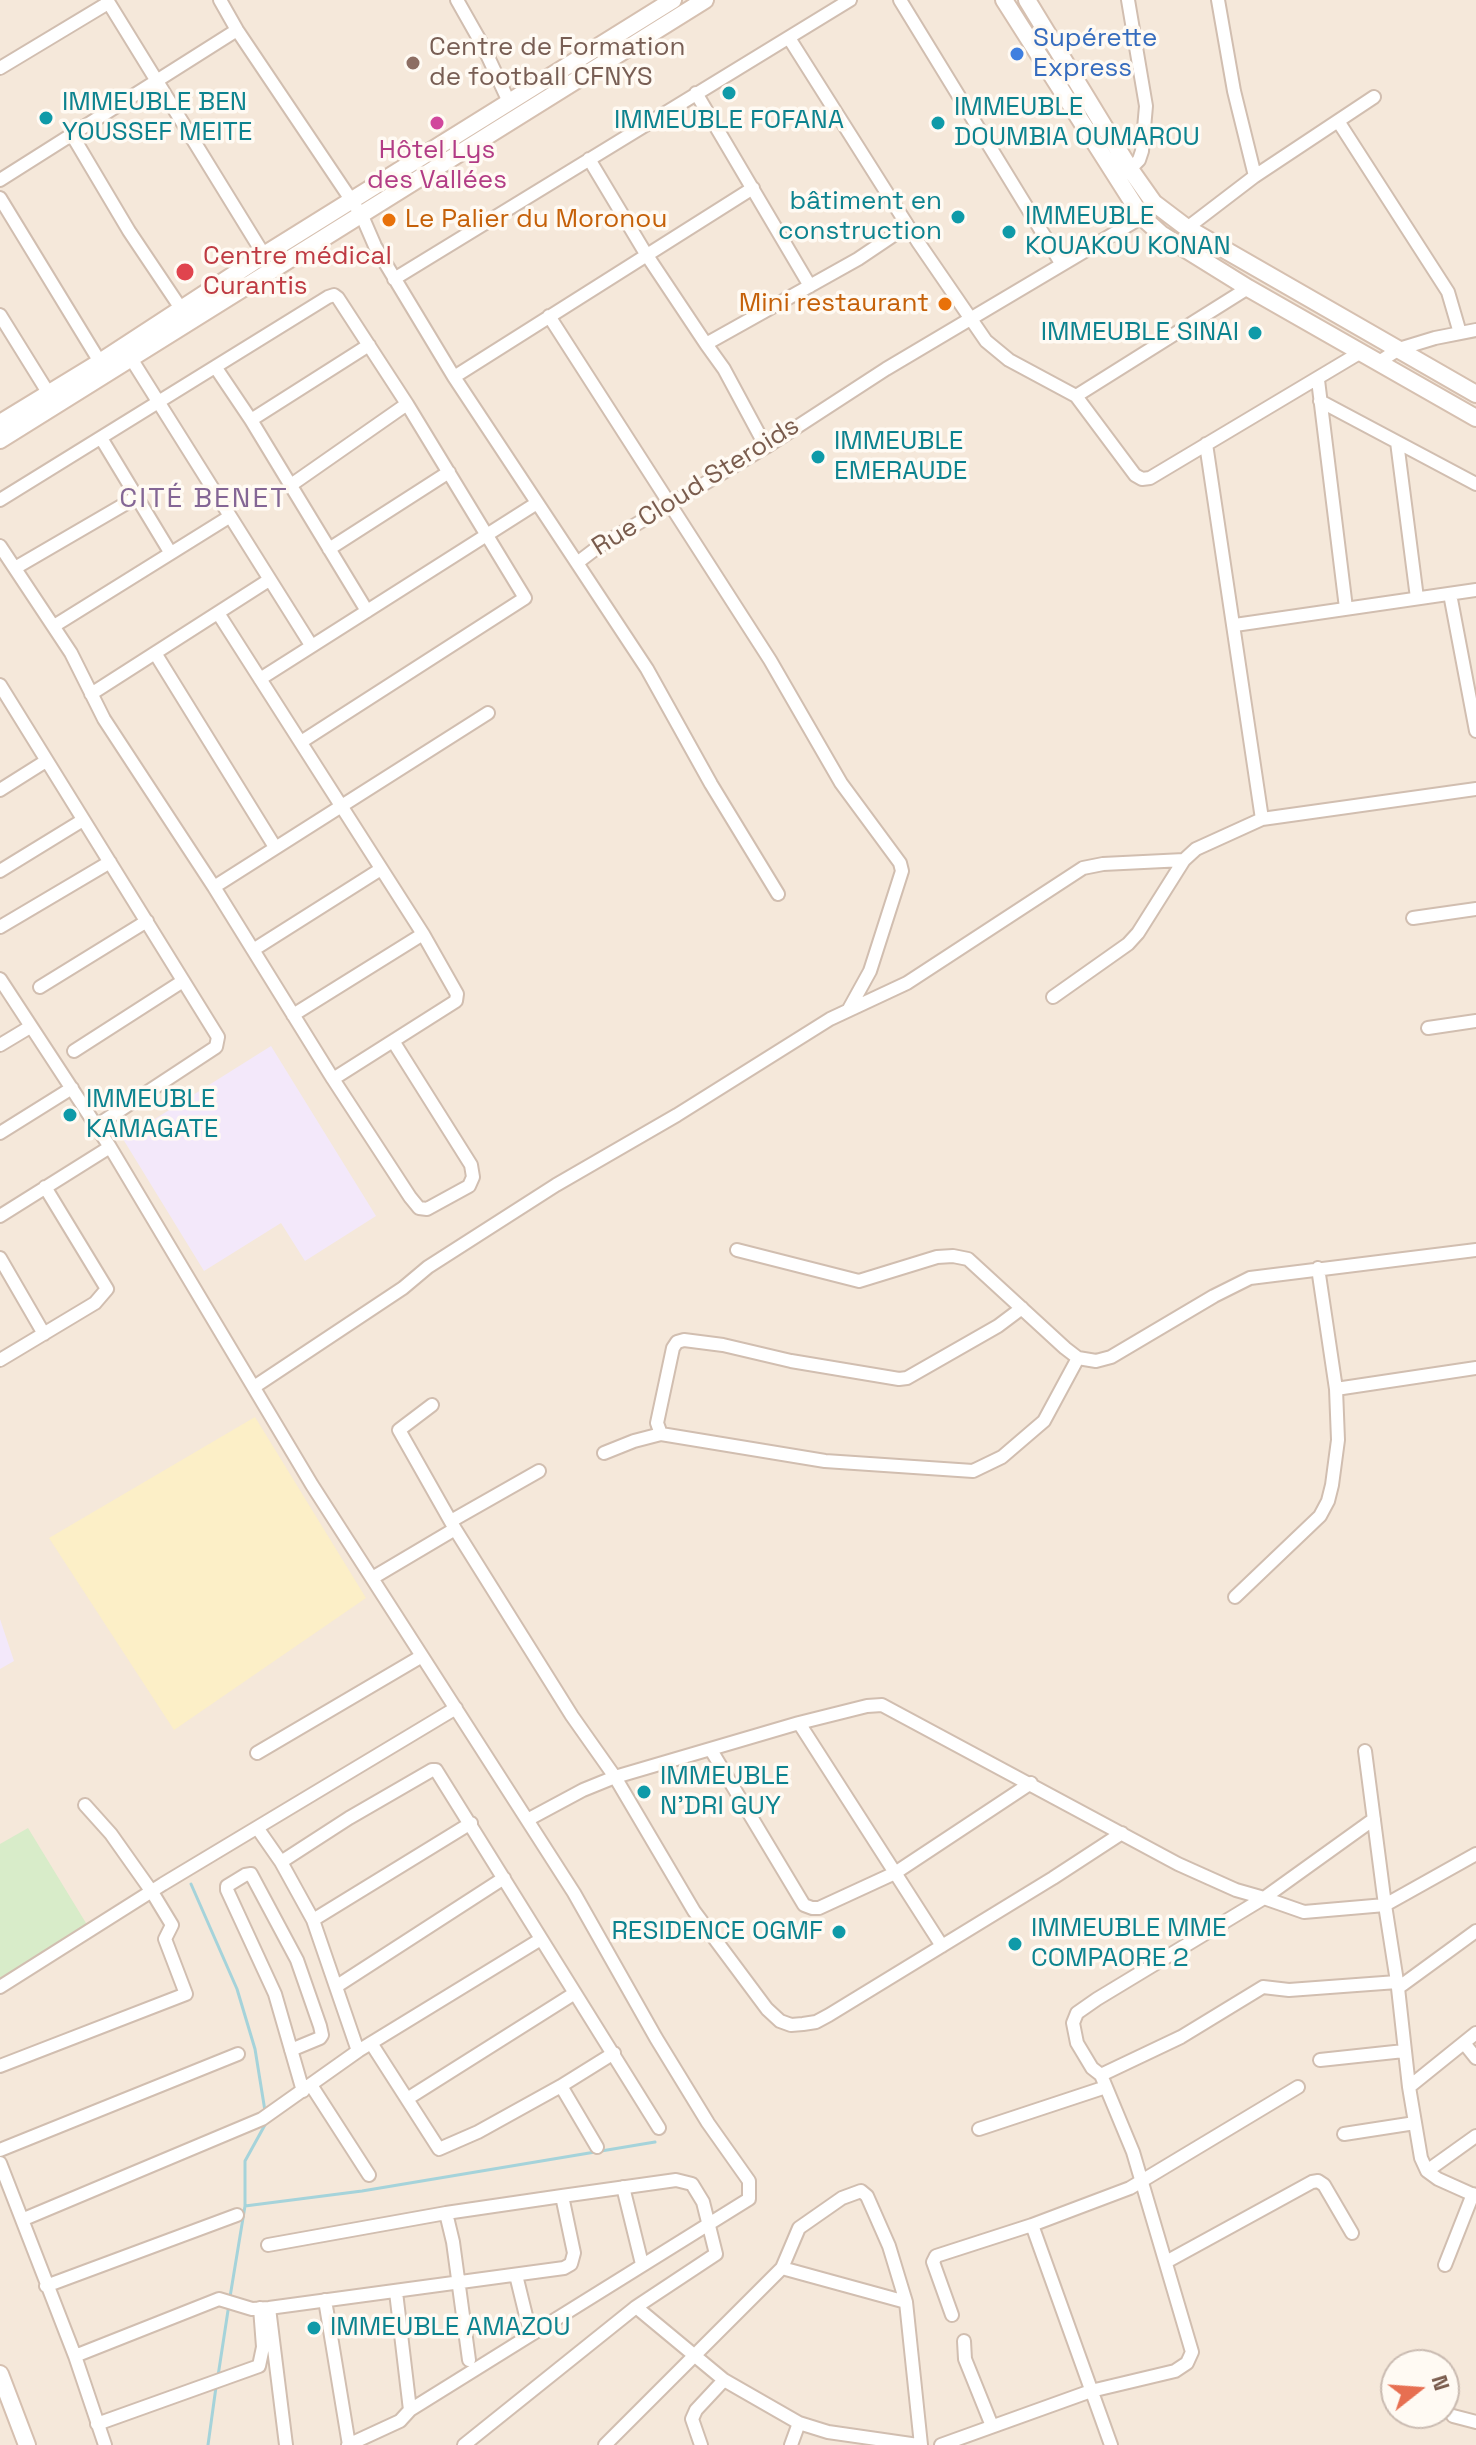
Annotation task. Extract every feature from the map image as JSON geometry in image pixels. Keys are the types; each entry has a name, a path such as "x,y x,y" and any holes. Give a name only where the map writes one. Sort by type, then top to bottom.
{"main road":[{"path":"0,423 673,0"},
{"path":"0,440 703,0"},
{"path":"1004,0 1142,217 1161,234 1248,288 1476,418"},
{"path":"1027,0 1154,203 1187,228 1476,394"},
{"path":"0,2374 27,2445"}],"street":[{"name":"Rue Cloud Steroids","path":"220,0 362,216 394,279 454,377 577,563 598,547 766,447 804,420 1142,217"},
{"path":"457,0 509,102"},
{"path":"394,279 850,0"},
{"path":"900,0 1061,263"},
{"path":"1128,0 1146,106 1142,151 1139,160 1130,169"},
{"path":"1218,0 1234,91 1255,176"},
{"path":"0,68 108,1 264,255"},
{"path":"0,180 237,30"},
{"path":"789,38 907,226 986,341 1009,360 1076,396 1135,475 1142,479 1150,478 1361,352"},
{"path":"696,93 810,286"},
{"path":"1187,228 1255,176 1374,97"},
{"path":"1338,121 1448,292 1460,333"},
{"path":"72,135 129,231 182,310"},
{"path":"589,159 646,254 729,378 766,447"},
{"path":"454,377 753,188"},
{"path":"0,198 100,362"},
{"path":"706,344 810,286 907,226"},
{"path":"1076,396 1248,288"},
{"path":"0,500 334,295 407,404 524,594 523,602 301,742"},
{"path":"0,315 49,394"},
{"path":"549,316 770,660 841,783 900,863 902,871 870,971 849,1009"},
{"path":"1379,362 1399,349 1476,330"},
{"path":"251,420 369,345"},
{"path":"132,360 311,645"},
{"path":"216,368 367,611"},
{"path":"1318,380 1346,608"},
{"path":"1320,401 1476,484"},
{"path":"291,485 407,404"},
{"path":"101,438 170,552"},
{"path":"1397,442 1417,598"},
{"path":"1206,444 1262,819"},
{"path":"329,549 449,472"},
{"path":"15,568 137,497"},
{"path":"260,679 537,503"},
{"path":"54,626 229,517"},
{"path":"0,546 54,626 104,719 214,887 333,1079 419,1208 427,1209 469,1186 473,1177 471,1165 393,1041"},
{"path":"577,563 647,669 711,784 778,894"},
{"path":"91,694 269,580"},
{"path":"1235,625 1476,590"},
{"path":"1450,594 1476,731"},
{"path":"218,613 456,987 456,1001 333,1079"},
{"path":"155,653 275,847"},
{"path":"0,685 5,706 46,761 218,1037 219,1043 96,1126"},
{"path":"214,887 488,713"},
{"path":"0,790 46,761"},
{"path":"1053,997 1128,944 1184,860 1196,849 1262,819 1476,789"},
{"path":"0,871 83,820"},
{"path":"254,1387 403,1288 428,1267 556,1185 849,1009 907,983 1083,868 1103,864 1184,860"},
{"path":"0,927 110,862"},
{"path":"253,950 381,869"},
{"path":"1413,918 1476,909"},
{"path":"40,987 147,921"},
{"path":"293,1015 423,934"},
{"path":"0,979 110,1147 312,1485 529,1819 708,2123 749,2181 749,2199 410,2410 400,2421 348,2445 325,2300"},
{"path":"74,1051 183,981"},
{"path":"1428,1028 1476,1021"},
{"path":"0,1045 30,1027"},
{"path":"0,1133 72,1088"},
{"path":"0,1216 110,1147"},
{"path":"0,1360 95,1303 107,1289 45,1187"},
{"path":"737,1250 859,1281 920,1261 953,1256 968,1259 1078,1358 1096,1361 1111,1357 1250,1278 1476,1250"},
{"path":"0,1258 44,1334"},
{"path":"1235,1597 1320,1516 1328,1501 1338,1440 1336,1389 1318,1268"},
{"path":"661,1434 657,1423 673,1348 677,1342 684,1340 723,1345 791,1361 899,1379 907,1378 998,1326 1022,1308"},
{"path":"604,1453 661,1434 825,1461 973,1471 1002,1457 1044,1421 1078,1358"},
{"path":"1336,1389 1476,1368"},
{"path":"432,1405 399,1430 453,1525 558,1694 615,1777 694,1911 767,2009 780,2021 791,2025 816,2022 884,1984 1122,1833"},
{"path":"374,1577 539,1471"},
{"path":"257,1753 422,1656"},
{"path":"529,1819 615,1777 799,1723 882,1705 1236,1890 1304,1912 1385,1905 1476,1854"},
{"path":"0,1987 456,1708"},
{"path":"799,1723 942,1946"},
{"path":"711,1750 804,1905 819,1908 895,1873 1031,1783"},
{"path":"1365,1751 1421,2158 1427,2171 1438,2179 1474,2195 1445,2265"},
{"path":"281,1862 432,1770 441,1774 659,2128"},
{"path":"0,2066 186,1994 165,1939 172,1925 111,1834 85,1805"},
{"path":"941,2445 1091,2391 1175,2371 1187,2363 1192,2352 1133,2152 1104,2081 1077,2043 1073,2023 1077,2013 1264,1898 1374,1819"},
{"path":"313,1920 471,1823"},
{"path":"258,1829 281,1862 313,1920 358,2051"},
{"path":"291,2050 320,2038 320,2026 297,1960 251,1874 245,1875 227,1886 227,1890 275,1994 291,2050 307,2088 369,2175"},
{"path":"337,1986 504,1878"},
{"path":"979,2129 1104,2081 1263,1987 1289,1990 1398,1985 1476,1931"},
{"path":"24,2219 262,2119 358,2051 541,1939"},
{"path":"407,2099 575,1993"},
{"path":"1409,2087 1476,2033"},
{"path":"371,2043 439,2149 561,2086 614,2053"},
{"path":"1464,2043 1476,2058"},
{"path":"1320,2060 1404,2051"},
{"path":"0,2150 238,2054"},
{"path":"561,2086 597,2147"},
{"path":"952,2315 933,2262 936,2256 1032,2225 1130,2188 1298,2087"},
{"path":"1344,2134 1415,2123"},
{"path":"1427,2171 1476,2136"},
{"path":"0,2163 24,2219 105,2445"},
{"path":"268,2245 446,2213 623,2187 676,2180 692,2184 703,2202 716,2254 636,2307 464,2445"},
{"path":"1166,2262 1318,2181 1324,2185 1352,2233"},
{"path":"623,2187 642,2264"},
{"path":"605,2445 694,2357 782,2268 799,2228 842,2198 861,2191 867,2196 889,2246 906,2302 920,2445 828,2432 799,2423 724,2380 694,2357 636,2307"},
{"path":"75,2356 219,2299 260,2308 564,2268 571,2264 574,2253 562,2196"},
{"path":"446,2213 453,2242 469,2360"},
{"path":"46,2286 237,2215"},
{"path":"1032,2225 1111,2445"},
{"path":"782,2268 906,2302"},
{"path":"516,2275 528,2324"},
{"path":"396,2292 410,2410"},
{"path":"97,2424 259,2366 263,2347 260,2308"},
{"path":"260,2308 286,2445"},
{"path":"964,2341 965,2359 992,2426"},
{"path":"701,2445 692,2419 696,2410 724,2380"},
{"path":"791,2445 799,2423"}],"shaded area":[{"path":"0,0 1476,0 1476,2445 0,2445"},
{"path":"271,1046 376,1216 305,1261 281,1223 204,1271 123,1139"},
{"path":"0,1619 14,1661 0,1669"}],"green space":[{"path":"28,1828 89,1928 0,1978 0,1844"}],"sand":[{"path":"255,1417 366,1598 174,1730 49,1538"}],"waterway":[{"path":"191,1884 237,1989 255,2049 265,2111"},
{"path":"230,2297 245,2206 245,2161 266,2123"},
{"path":"245,2206 362,2191 655,2142"},
{"path":"218,2376 229,2304"},
{"path":"208,2445 216,2387"}],"place":[{"name":"Supérette Express","path":"1017,54"},
{"name":"Centre de Formation de football CFNYS","path":"413,63"},
{"name":"IMMEUBLE FOFANA","path":"729,93"},
{"name":"IMMEUBLE BEN YOUSSEF MEITE","path":"46,118"},
{"name":"Hôtel Lys des Vallées","path":"437,123"},
{"name":"IMMEUBLE DOUMBIA OUMAROU","path":"938,123"},
{"name":"bâtiment en construction","path":"958,217"},
{"name":"Le Palier du Moronou","path":"389,220"},
{"name":"IMMEUBLE KOUAKOU KONAN","path":"1009,232"},
{"name":"Centre médical Curantis","path":"185,272"},
{"name":"Mini restaurant","path":"945,304"},
{"name":"IMMEUBLE SINAI","path":"1255,333"},
{"name":"IMMEUBLE EMERAUDE","path":"818,457"},
{"name":"IMMEUBLE KAMAGATE","path":"70,1115"},
{"name":"IMMEUBLE N'DRI GUY","path":"644,1792"},
{"name":"RESIDENCE OGMF","path":"839,1932"},
{"name":"IMMEUBLE MME COMPAORE 2","path":"1015,1944"},
{"name":"IMMEUBLE AMAZOU","path":"314,2328"}],"district":[{"name":"CITÉ BENET","path":"204,499"}]}
